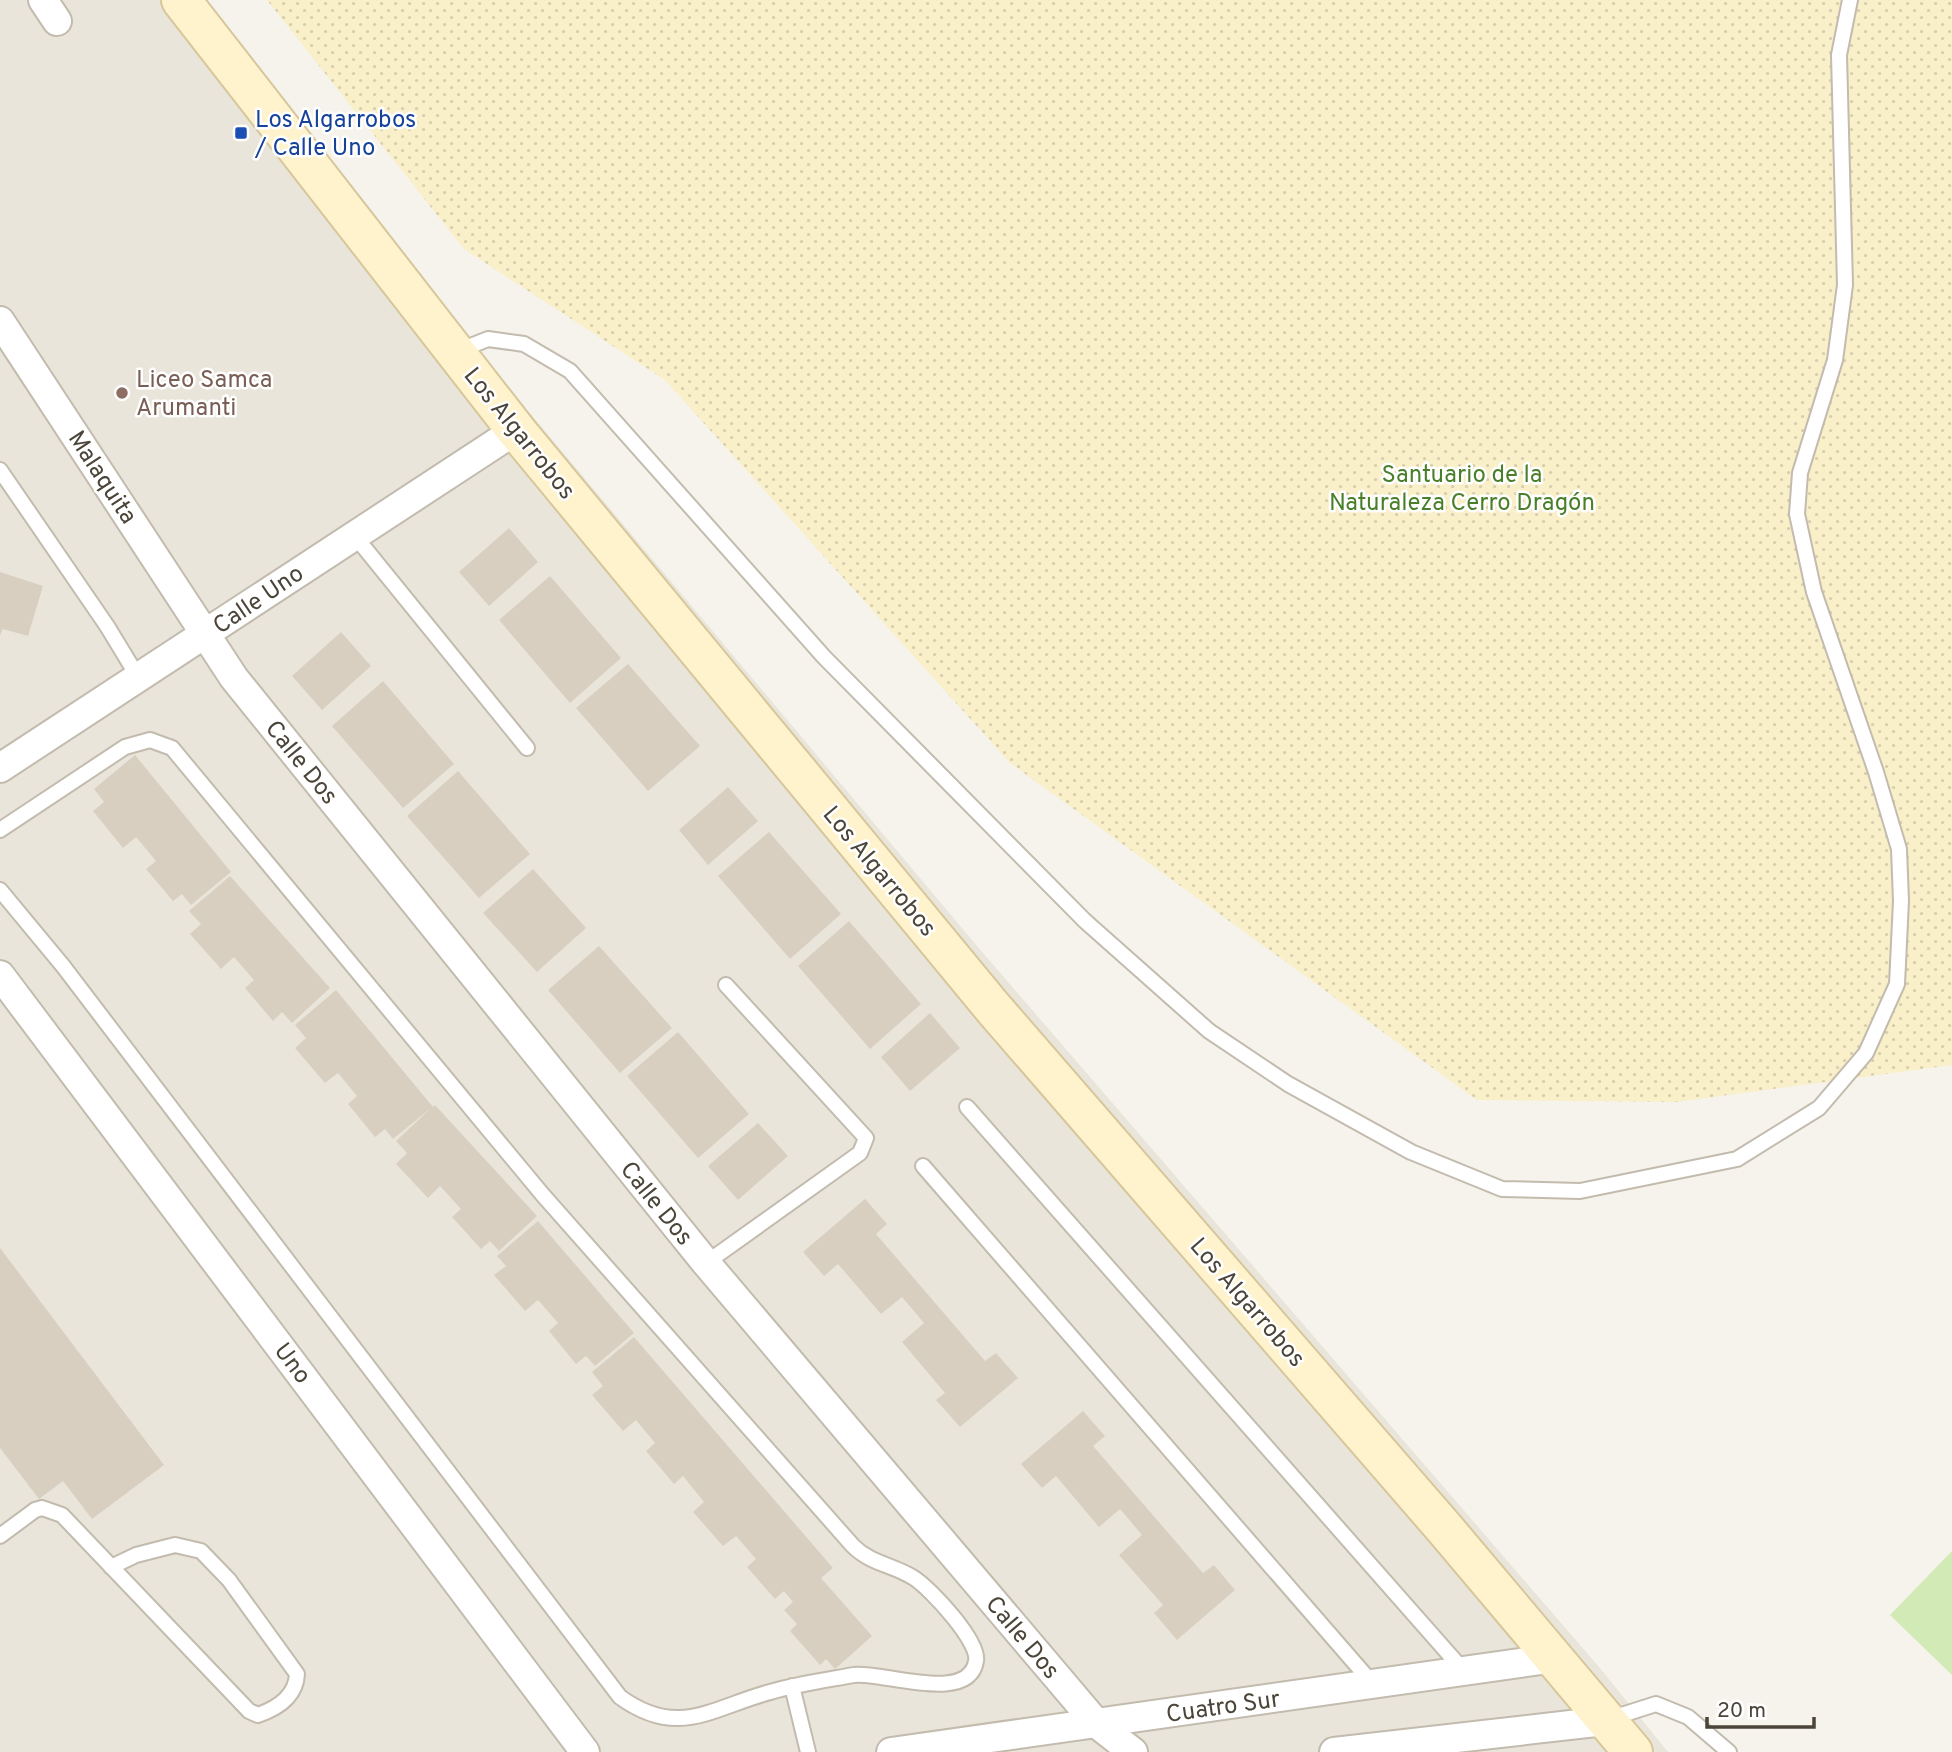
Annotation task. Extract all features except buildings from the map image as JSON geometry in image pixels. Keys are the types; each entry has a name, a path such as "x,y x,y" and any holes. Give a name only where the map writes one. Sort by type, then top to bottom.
{"street":[{"name":"Los Algarrobos","path":"181,0 516,430 994,1009 1555,1658 1633,1752"},
{"name":"Malaquita","path":"0,321 205,634"},
{"name":"Calle Uno","path":"0,768 516,430"},
{"name":"Calle Dos","path":"205,634 234,678 706,1264 1097,1724 1133,1752"},
{"name":"Uno","path":"0,975 585,1752"},
{"name":"Cuatro Sur","path":"891,1752 1555,1658"},
{"path":"1334,1752 1379,1749 1605,1721"}],"lane":[{"path":"455,352 488,339 524,344 570,371 824,657 1085,921 1209,1031 1289,1084 1411,1152 1502,1189 1580,1191 1737,1159 1819,1108 1866,1053 1898,984 1901,901 1899,849 1876,772 1814,592 1797,514 1800,473 1835,360 1845,285 1839,55 1850,0"},
{"path":"0,470 107,626 138,677"},
{"path":"354,535 527,748"},
{"path":"0,830 125,747 150,740 172,748 542,1194 853,1546 871,1561 913,1577 924,1586 970,1639 976,1653 974,1668 969,1674 951,1683 925,1685 882,1675 859,1674 792,1686 691,1719 654,1716 620,1697 63,967 0,890"},
{"path":"706,1264 860,1153 866,1138 726,985"},
{"path":"967,1107 1463,1670"},
{"path":"923,1166 1373,1684"},
{"path":"0,1535 35,1510 51,1510 62,1515 111,1567 249,1711 258,1715 270,1711 290,1696 297,1686 297,1674 229,1580 201,1551 175,1545 136,1555 111,1567"},
{"path":"792,1686 808,1752"},
{"path":"1605,1721 1657,1704 1688,1717 1729,1752"}],"shaded area":[{"path":"0,0 201,0 518,399 977,946 1599,1667 1668,1752 0,1752"}],"sand":[{"name":"Santuario de la Naturaleza Cerro Dragón","path":"267,0 1952,0 1952,1065 1676,1102 1477,1100 1010,763 665,380 464,249"}],"green space":[{"path":"1952,1551 1952,1675 1890,1615"}],"place":[{"name":"Los Algarrobos / Calle Uno","path":"241,133"},
{"name":"Liceo Samca Arumanti","path":"122,393"}]}
